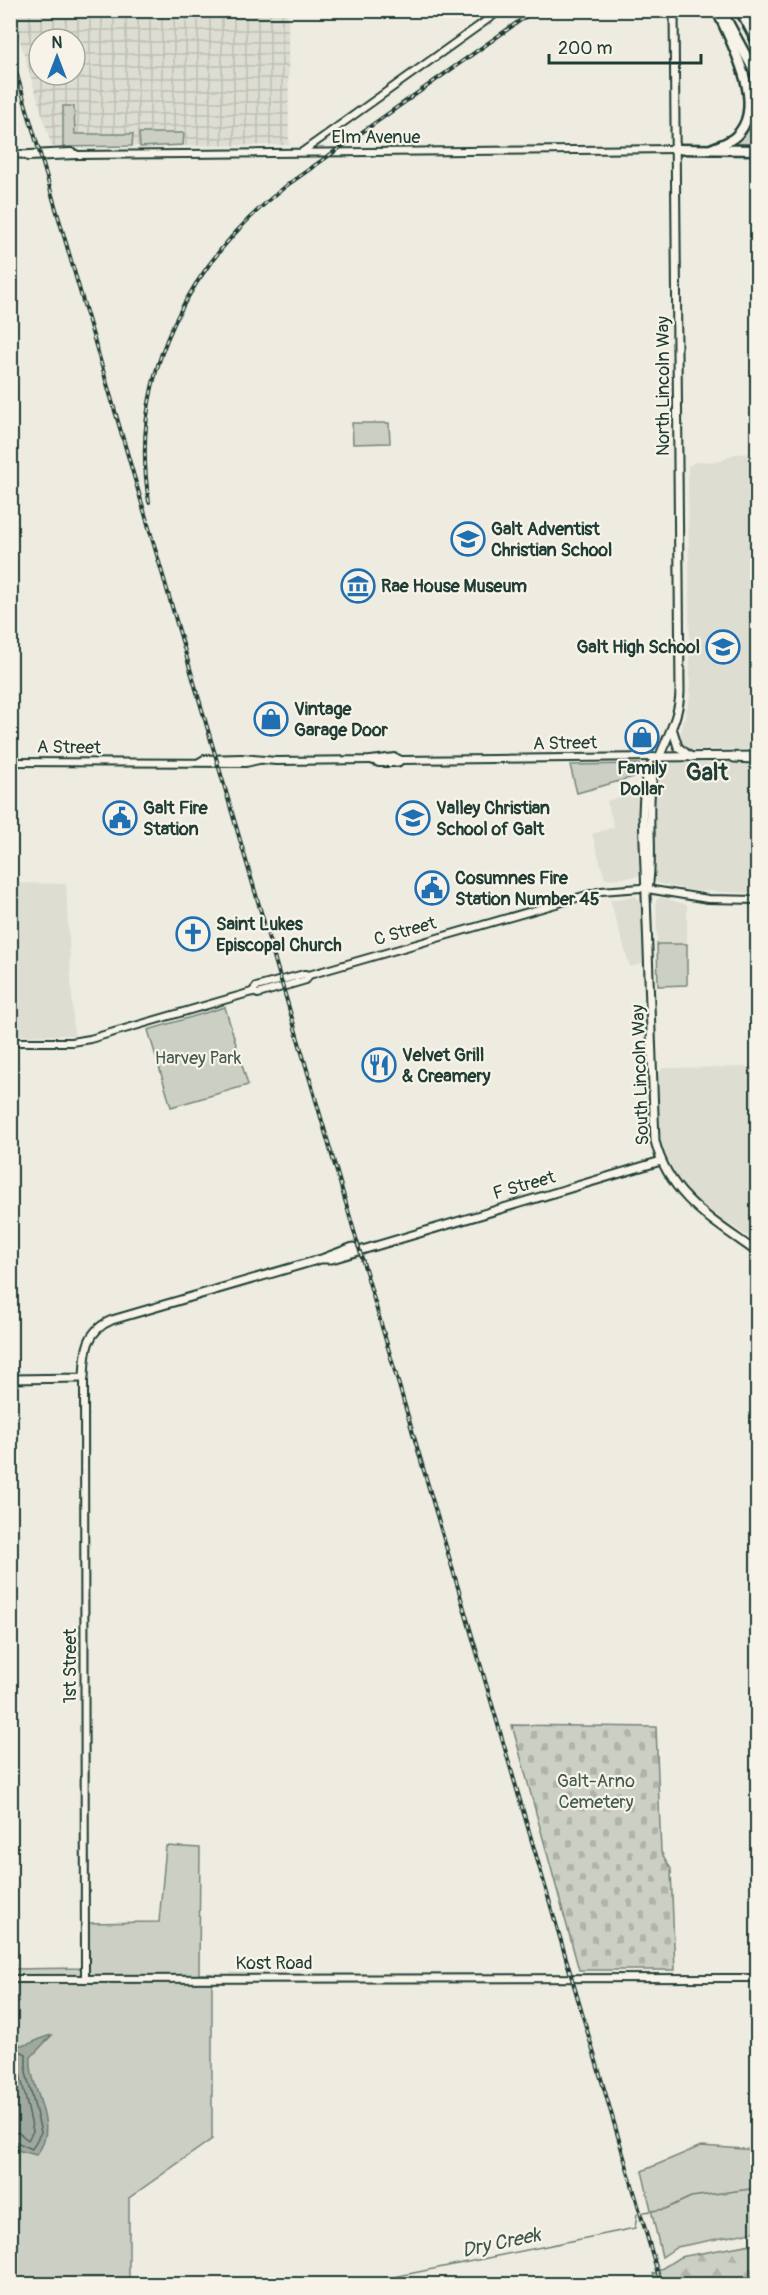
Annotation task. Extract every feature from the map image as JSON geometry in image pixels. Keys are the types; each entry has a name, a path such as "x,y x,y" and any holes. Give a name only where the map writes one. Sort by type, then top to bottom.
{"highway":[{"path":"711,149 731,140 740,132 748,118 751,105 749,91 717,10"},
{"path":"722,10 758,78"},
{"path":"740,10 758,44"},
{"path":"676,149 758,150"}],"main road":[{"name":"North Lincoln Way","path":"658,756 673,731 679,711 680,692 674,10"},
{"path":"673,731 678,747 691,757"},
{"name":"A Street","path":"658,756 758,756"},
{"name":"South Lincoln Way","path":"658,756 651,787 652,850 648,889 654,1130 661,1161 672,1183 688,1202 758,1253"},
{"name":"F Street","path":"85,1352 93,1333 112,1320 321,1260 331,1254 396,1238 661,1161"},
{"name":"1st Street","path":"84,1378 85,1352"},
{"path":"10,1378 84,1378"}],"street":[{"path":"302,152 501,10"},
{"name":"Elm Avenue","path":"10,155 22,154 28,157 40,154 676,149"},
{"name":"A Street","path":"10,762 199,762 204,759 220,758 371,760 395,757 401,760 658,756"},
{"name":"C Street","path":"10,1042 82,1041 252,992 256,987 304,974 309,975 590,893 615,889 648,889 708,899 758,900"},
{"name":"1st Street","path":"84,1378 85,1979"},
{"name":"Kost Road","path":"10,1980 758,1978"}],"shaded area":[{"path":"11,11 288,11 289,145 52,147 34,87 87,87 87,27 27,27 27,64"},
{"name":"Galt High School","path":"757,453 757,749 691,750 681,743 680,736 690,696 688,466 695,462 721,461 734,454"},
{"path":"757,762 757,893 695,891 657,883 653,878 653,798 654,782 662,763"},
{"path":"632,793 638,797 640,874 635,877 605,879 592,834 614,827 607,801"},
{"path":"11,883 66,884 74,1035 11,1036"},
{"path":"636,896 642,906 643,963 630,967 610,900"},
{"path":"662,897 687,905 687,944 657,944 656,900"},
{"path":"757,1067 757,1243 695,1200 675,1178 663,1151 658,1125 658,1074 663,1068"}],"green space":[{"path":"757,99 757,147 723,147 746,129 752,116 754,101"},
{"path":"63,106 74,106 75,134 133,134 132,146 63,147"},
{"path":"139,133 184,133 183,145 140,147"},
{"path":"352,423 389,423 390,443 353,444"},
{"path":"639,764 641,775 577,793 570,765"},
{"path":"657,944 687,944 687,985 658,986"},
{"name":"Harvey Park","path":"225,1007 248,1085 171,1107 148,1030"},
{"name":"Galt-Arno Cemetery","path":"512,1725 656,1727 661,1852 671,1869 675,1970 579,1970"},
{"path":"166,1846 200,1848 199,1974 212,1974 212,2139 129,2198 129,2284 11,2284 10,1969 83,1968 84,1923 159,1922"},
{"path":"11,1883 15,1886 15,1967 11,1967"},
{"path":"701,2146 757,2150 757,2231 677,2247 662,2257 642,2171"},
{"path":"757,2243 757,2284 659,2284 653,2274 680,2257"}],"water":[{"path":"11,2028 17,2043 22,2045 52,2035 31,2057 31,2069 42,2107 46,2132 43,2144 36,2155 17,2150 12,2144"}],"waterway":[{"name":"Dry Creek","path":"644,2212 665,2209 691,2197 758,2188"},
{"name":"Dry Creek","path":"359,2284 635,2228 637,2214"}],"railway":[{"path":"149,502 145,455 148,409 158,365 174,323 196,284 223,247 254,214 290,183 535,10"},
{"path":"10,51 661,2284"}],"place":[{"name":"Galt Adventist Christian School","path":"468,539"},
{"name":"Rae House Museum","path":"358,586"},
{"name":"Galt High School","path":"723,647"},
{"name":"Vintage Garage Door","path":"271,719"},
{"name":"Family Dollar","path":"642,737"},
{"name":"Galt Fire Station","path":"120,818"},
{"name":"Valley Christian School of Galt","path":"413,818"},
{"name":"Cosumnes Fire Station Number 45","path":"432,888"},
{"name":"Saint Lukes Episcopal Church","path":"193,934"},
{"name":"Velvet Grill & Creamery","path":"379,1065"}],"district":[{"name":"Galt","path":"707,772"}]}
